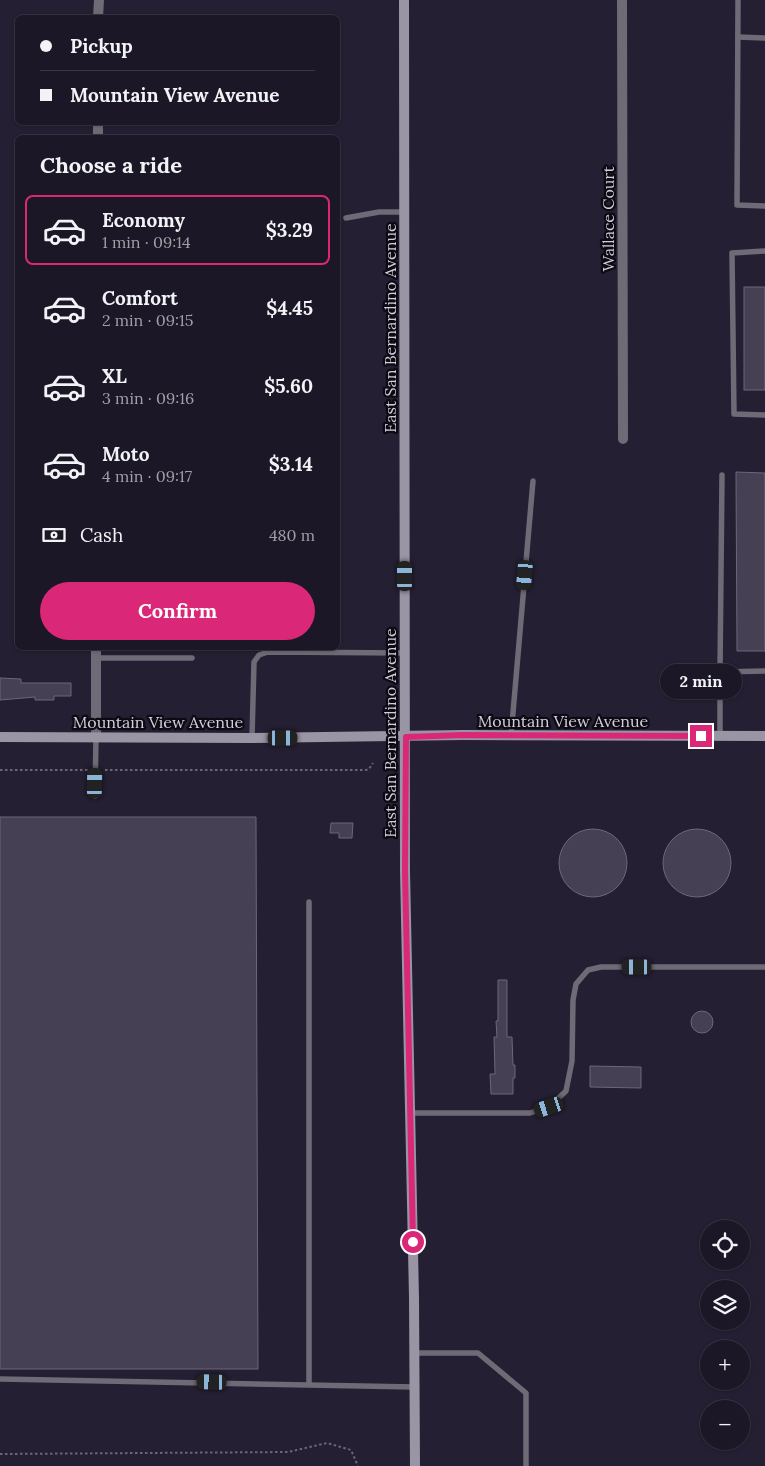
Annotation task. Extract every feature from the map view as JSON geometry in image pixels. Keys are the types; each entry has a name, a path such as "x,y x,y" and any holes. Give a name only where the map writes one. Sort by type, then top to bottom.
{"main road":[{"name":"East San Bernardino Avenue","path":"404,0 405,871 415,1466"},
{"name":"Mountain View Avenue","path":"0,737 765,736"}],"street":[{"path":"98,0 98,15"},
{"name":"Wallace Court","path":"622,0 623,439"},
{"path":"96,653 96,737"}],"lane":[{"path":"738,0 736,205 765,206"},
{"path":"738,37 765,38"},
{"path":"346,218 379,212 404,212"},
{"path":"765,251 732,253 734,414 765,415"},
{"path":"720,736 722,475"},
{"path":"511,736 533,481"},
{"path":"252,738 254,662 260,655 268,652 405,653"},
{"path":"96,653 192,658"},
{"path":"720,672 765,671"},
{"path":"95,796 96,737"},
{"path":"309,902 309,1384"},
{"path":"410,1113 530,1113 549,1107 566,1091 572,1062 573,1000 576,984 588,970 601,967 765,967"},
{"path":"414,1353 478,1354 526,1394 526,1466"},
{"path":"0,1378 415,1387"}],"path":[{"path":"0,770 366,770 369,769 372,763"},
{"path":"0,1454 288,1452 327,1443 351,1450 358,1466"}],"building":[{"path":"744,287 765,287 765,390 744,390"},
{"path":"736,472 765,473 765,651 737,651"},
{"path":"0,678 21,679 21,683 71,683 71,696 54,696 54,700 35,700 35,697 0,700"},
{"path":"0,817 256,817 258,1369 0,1369"},
{"path":"331,823 353,823 352,838 339,838 339,833 330,833"},
{"path":"586,829 600,829 612,834 622,844 627,856 627,870 622,882 612,892 600,897 586,897 574,892 564,882 559,870 559,856 564,844 574,834"},
{"path":"704,829 716,835 725,844 731,856 729,876 721,887 704,897 690,897 673,887 665,876 663,856 673,839 684,831"},
{"path":"498,980 507,980 507,1037 512,1037 513,1065 515,1065 513,1094 491,1094 490,1074 495,1074 494,1037 497,1037"},
{"path":"702,1011 712,1018 713,1022 706,1032 702,1033 692,1026 691,1022 698,1012"},
{"path":"590,1066 641,1067 641,1088 590,1087"}],"route":[{"path":"413,1242 405,871 406,737 463,735 701,736"}]}
